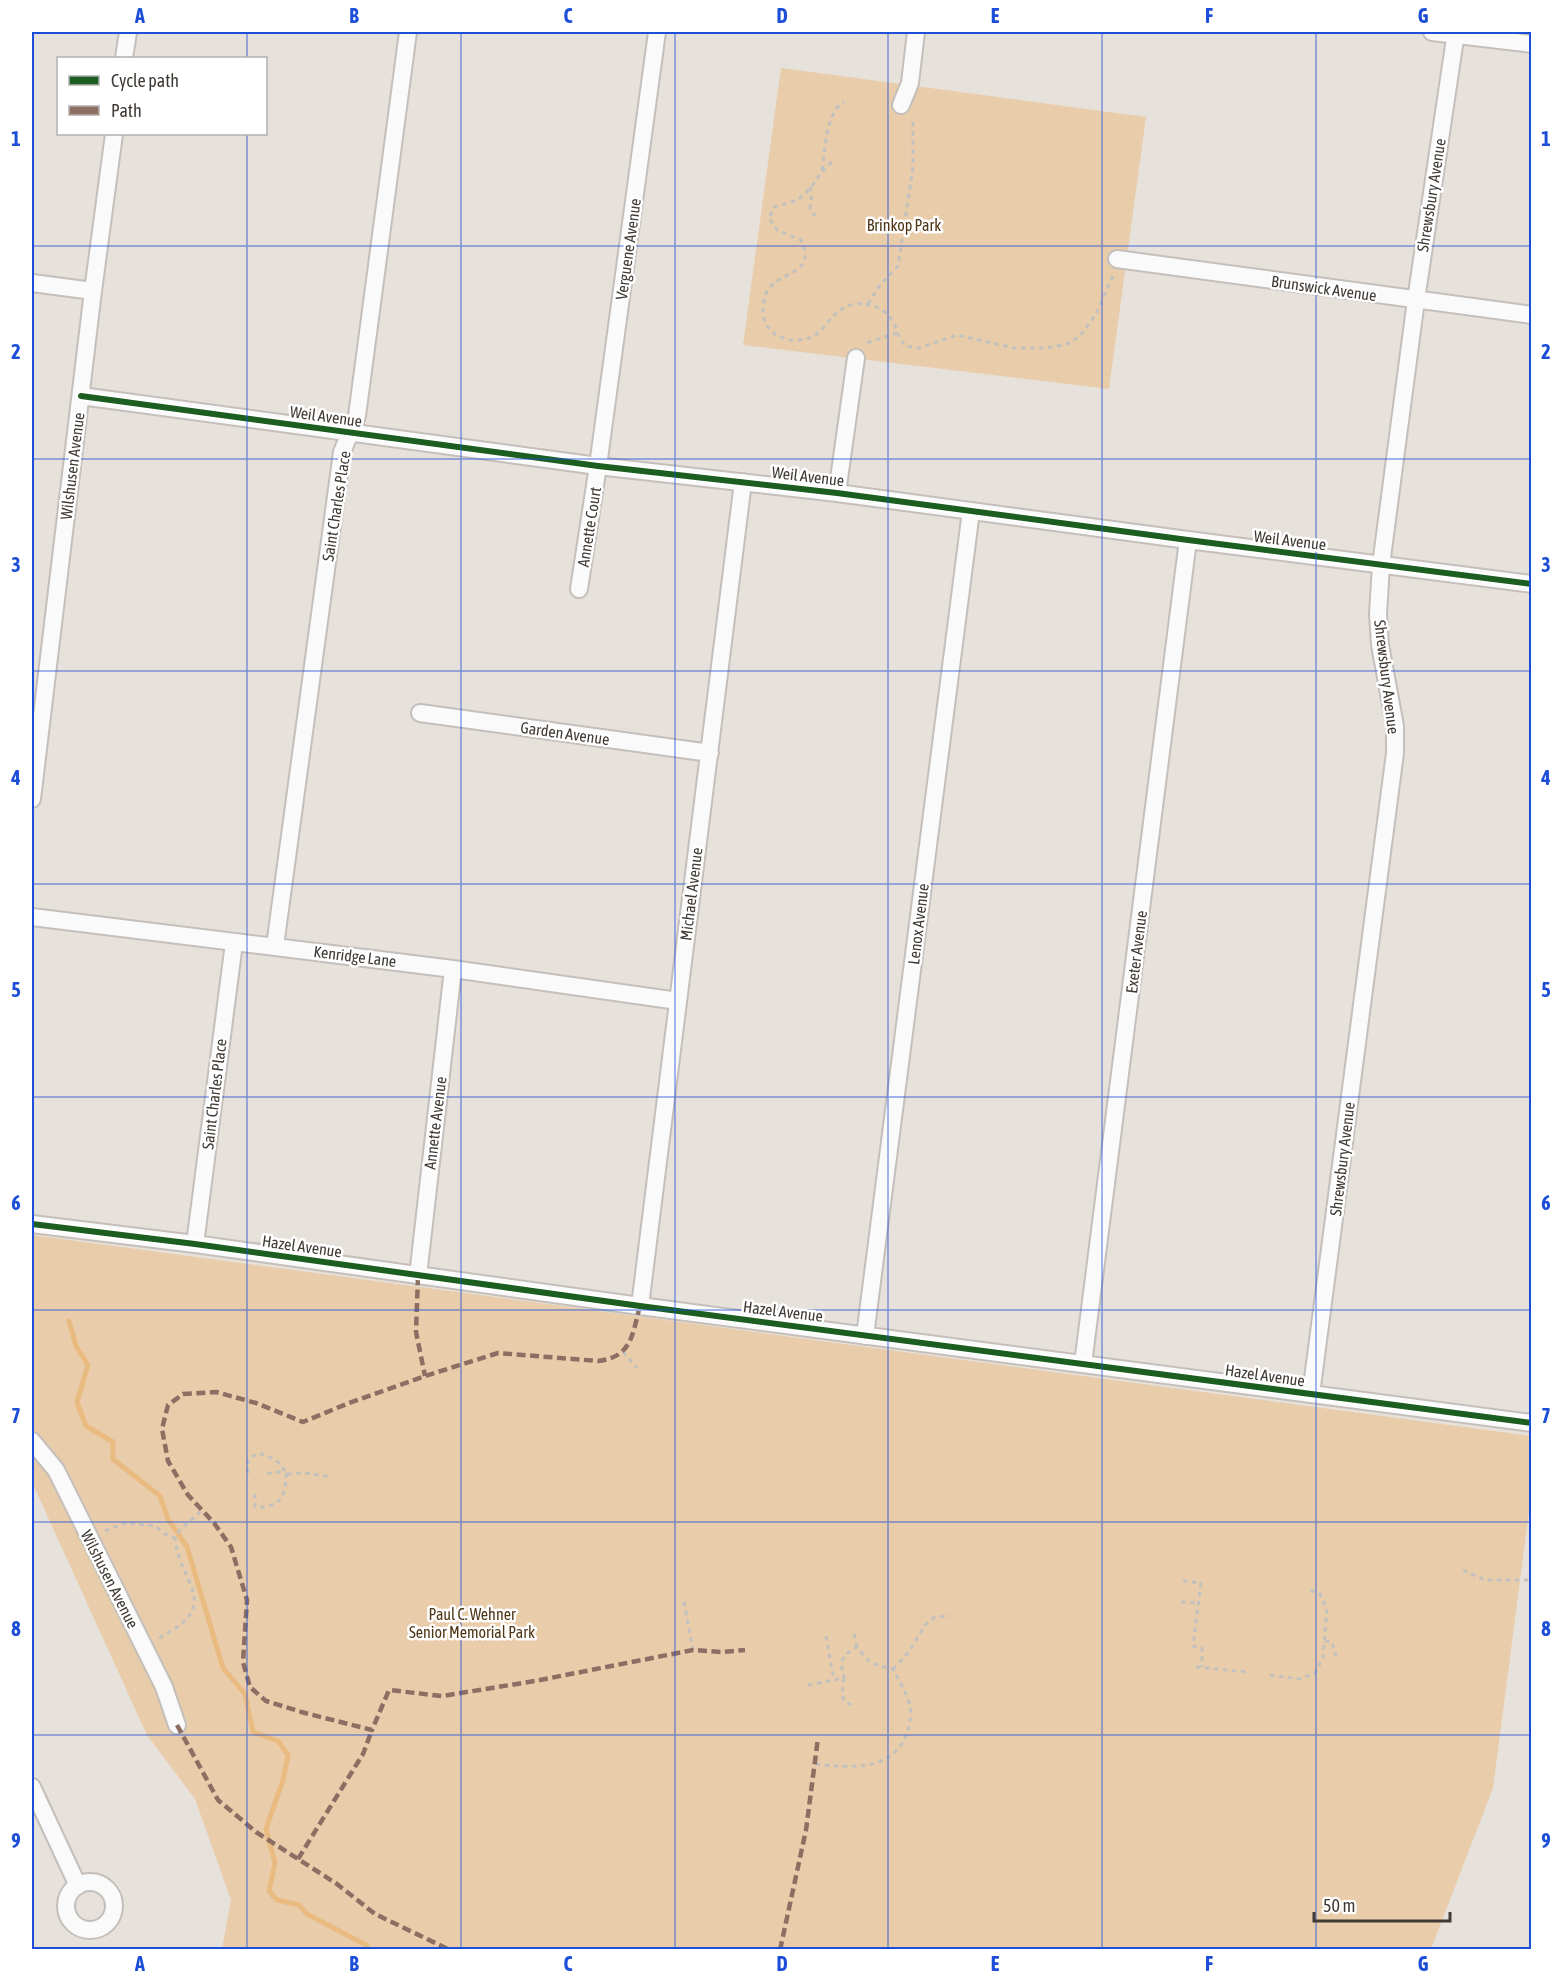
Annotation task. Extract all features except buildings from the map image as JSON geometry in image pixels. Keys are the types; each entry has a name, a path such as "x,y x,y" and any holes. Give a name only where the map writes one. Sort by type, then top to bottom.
{"street":[{"path":"124,57 128,32"},
{"name":"Saint Charles Place","path":"275,946 342,452 357,416 408,32"},
{"name":"Verguene Avenue","path":"598,466 657,32"},
{"path":"901,105 910,83 916,32"},
{"path":"1432,32 1456,33 1532,44"},
{"name":"Shrewsbury Avenue","path":"1311,1395 1395,753 1395,726 1380,645 1378,614 1381,565 1416,300 1456,33"},
{"name":"Wilshusen Avenue","path":"32,799 35,755 114,135"},
{"name":"Brunswick Avenue","path":"1117,260 1532,315"},
{"path":"32,283 93,291"},
{"path":"837,493 856,358"},
{"name":"Weil Avenue","path":"81,396 350,434 598,466 837,493 1532,584"},
{"name":"Annette Court","path":"579,589 598,466"},
{"name":"Michael Avenue","path":"640,1306 743,482"},
{"name":"Lenox Avenue","path":"865,1336 971,512"},
{"name":"Exeter Avenue","path":"1083,1364 1188,540"},
{"name":"Garden Avenue","path":"420,713 710,753"},
{"name":"Kenridge Lane","path":"32,917 453,969 678,1001"},
{"name":"Saint Charles Place","path":"195,1244 234,943"},
{"name":"Annette Avenue","path":"418,1276 453,969"},
{"name":"Hazel Avenue","path":"32,1224 1532,1423"},
{"name":"Wilshusen Avenue","path":"32,1441 56,1470 164,1687 177,1725"},
{"path":"32,1787 78,1886"}],"path":[{"path":"822,170 830,121 837,105 844,102"},
{"path":"868,304 880,285 898,266 913,167 915,127 913,109 901,105"},
{"path":"832,162 822,170 810,188 798,199 774,207 770,218 777,230 801,240 805,249 804,262 798,271 770,287 764,298 763,314 766,325 775,335 790,340 810,339 823,330 839,311 852,304 868,304 891,317 905,346 919,348 957,335 1014,348 1047,348 1067,344 1080,336 1096,314 1116,270 1117,260"},
{"path":"810,188 812,194 810,209 817,218"},
{"path":"856,358 858,345 897,333"},
{"path":"623,1352 637,1368"},
{"path":"248,1473 248,1460 258,1453 272,1458 283,1466 286,1474 286,1489 283,1498 277,1503 266,1508 255,1507 255,1494"},
{"path":"264,1474 304,1473 332,1477"},
{"path":"143,1645 179,1627 194,1603 194,1591 176,1550 175,1537 179,1530 202,1510"},
{"path":"90,1538 126,1523 155,1526 165,1534 175,1537"},
{"path":"1463,1570 1485,1580 1532,1580"},
{"path":"1183,1581 1201,1583 1193,1646 1202,1648 1203,1667"},
{"path":"1270,1675 1300,1679 1315,1673 1323,1658 1327,1609 1320,1594 1308,1589"},
{"path":"684,1602 693,1650"},
{"path":"1180,1602 1198,1603"},
{"path":"893,1669 912,1647 926,1624 935,1617 950,1616"},
{"path":"854,1634 857,1647 867,1660 893,1669"},
{"path":"826,1636 834,1680"},
{"path":"1324,1641 1332,1642 1336,1656"},
{"path":"851,1704 844,1700 842,1694 844,1678 841,1663 845,1655 857,1647"},
{"path":"1196,1667 1248,1672"},
{"path":"814,1764 860,1767 890,1757 900,1746 909,1728 910,1707 893,1669"},
{"path":"808,1685 844,1678"}],"green space":[{"name":"Brinkop Park","path":"781,68 1146,117 1109,389 743,345"},
{"name":"Paul C. Wehner Senior Memorial Park","path":"32,1235 1531,1436 1531,1496 1493,1788 1431,1949 222,1949 231,1900 195,1799 147,1735 32,1482"}],"waterway":[{"path":"69,1321 76,1346 88,1365 77,1402 86,1426 113,1442 113,1459 160,1496 168,1519 187,1547 223,1668 245,1694 253,1732 278,1741 288,1755 283,1780 266,1829 275,1863 269,1891 277,1900 299,1905 307,1914 366,1945 369,1950"}],"marked path":[{"path":"418,1276 416,1332 425,1376"},
{"path":"640,1306 629,1343 618,1355 609,1359 598,1361 498,1353 425,1376 303,1422 256,1403 216,1392 183,1394 168,1405 162,1429 168,1461 188,1495 214,1523 231,1547 247,1600 243,1662 250,1687 266,1701 372,1730 389,1690 442,1696 535,1681 693,1650 722,1652 745,1650"},
{"path":"177,1725 218,1800 256,1832 337,1884 375,1914 450,1950"},
{"path":"298,1859 363,1754 372,1730"},
{"path":"780,1950 806,1830 818,1738"}],"cycle path":[{"path":"81,396 598,466 837,493 1532,584"},
{"path":"32,1224 1532,1423"}]}
